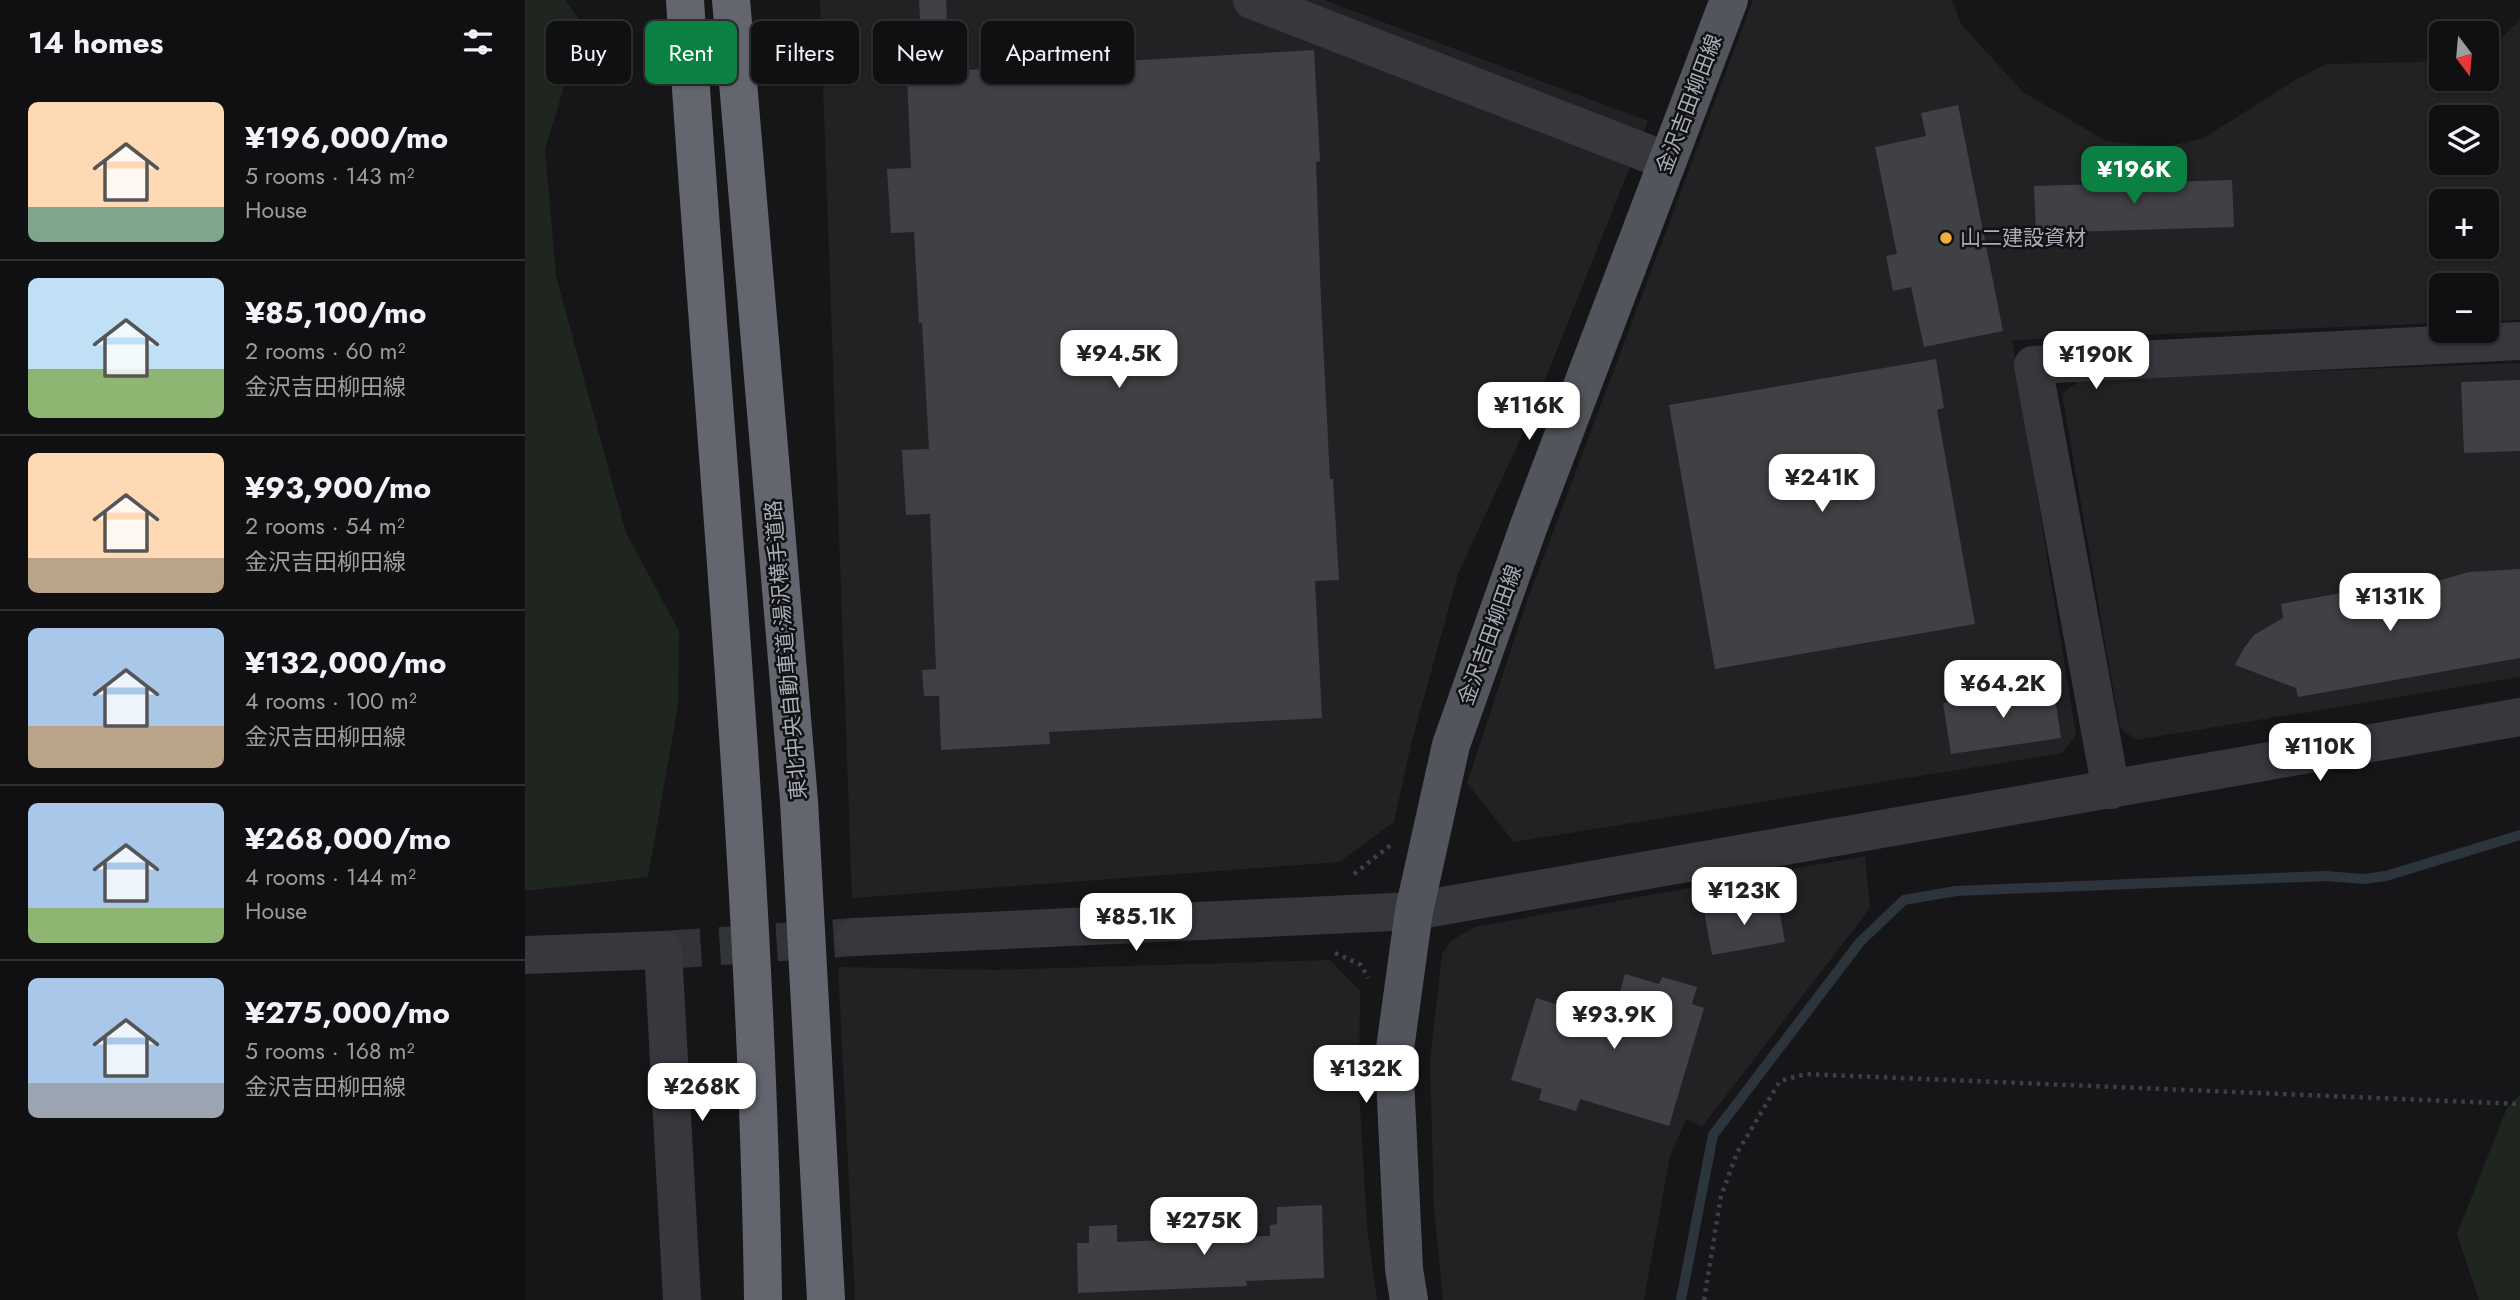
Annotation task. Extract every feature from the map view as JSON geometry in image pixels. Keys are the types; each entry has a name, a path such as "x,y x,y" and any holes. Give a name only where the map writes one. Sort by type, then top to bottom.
{"highway":[{"path":"685,0 744,804 761,1184 763,1300"},
{"name":"東北中央自動車道;湯沢横手道路","path":"731,0 799,801 826,1300"}],"main road":[{"name":"金沢吉田柳田線","path":"1409,1300 1404,1269 1394,1056 1414,911 1451,745 1528,528 1729,0"}],"street":[{"path":"1252,0 1667,161"},
{"path":"2111,790 2033,365 2520,341"},
{"path":"855,937 1414,911 2520,717"},
{"path":"525,955 663,950 681,1300"}],"path":[{"path":"1704,1300 1721,1196 1737,1153 1780,1082 1806,1074 2520,1104"}],"shaded area":[{"path":"525,0 565,0 580,21 546,21 546,84 565,84 545,149 556,276 626,533 679,631 678,705 648,877 525,891"},
{"path":"820,0 1324,0 1648,121 1529,420 1458,574 1411,744 1394,822 1339,862 852,898 823,84 859,84 859,21 821,21"},
{"path":"1753,0 1952,0 1961,24 2023,92 2106,141 2162,147 2202,139 2297,79 2326,64 2429,60 2429,91 2499,91 2499,40 2520,20 2520,320 2499,321 2499,273 2429,273 2429,323 2012,340 2076,735 2062,753 1514,842 1467,783 1527,601"},
{"path":"2520,363 2520,677 2136,740 2120,728 2062,394 2080,380"},
{"path":"1865,856 1870,908 1702,1127 1686,1119 1670,1156 1644,1300 1443,1300 1434,1209 1430,1061 1442,954 1451,941 1475,927"},
{"path":"1330,960 1360,991 1359,1088 1367,1228 1377,1300 855,1300 838,967 995,970"},
{"path":"2520,1095 2520,1300 2479,1300 2457,1234 2507,1108"}],"building":[{"path":"919,0 946,0 947,21 920,21"},
{"path":"1314,50 1320,161 1316,162 1321,301 1330,479 1333,479 1339,580 1315,581 1322,718 1049,732 1050,744 941,750 939,696 924,696 922,670 936,669 930,514 906,515 902,450 929,449 914,232 891,233 887,169 911,168 907,84 967,84 967,70 981,69 981,84 1134,84 1134,60"},
{"name":"山二建設資材","path":"1958,105 2003,331 1924,347 1911,287 1893,291 1886,256 1897,254 1875,147 1926,136 1921,113"},
{"path":"2232,180 2234,227 2036,233 2034,186"},
{"path":"1936,359 1944,408 1937,410 1975,624 1715,669 1669,405"},
{"path":"2520,380 2520,451 2464,453 2461,382"},
{"path":"2520,569 2520,658 2298,697 2296,688 2235,665 2254,635 2283,618 2281,604 2391,584 2395,593 2469,572"},
{"path":"2053,684 2061,738 1951,754 1943,703"},
{"path":"1777,899 1785,942 1712,955 1704,911"},
{"path":"1625,974 1659,984 1662,977 1697,987 1692,1004 1704,1008 1669,1126 1580,1099 1576,1111 1539,1100 1542,1089 1511,1080 1536,998 1611,1021"},
{"path":"1322,1205 1324,1278 1246,1281 1247,1286 1078,1293 1077,1243 1089,1243 1089,1226 1117,1225 1117,1242 1270,1236 1270,1225 1277,1224 1277,1207"}],"waterway":[{"path":"1681,1300 1713,1135 1860,942 1904,900 1956,891 2326,876 2363,879 2386,876 2520,835"}],"tunnel":[{"path":"663,950 855,937"}],"place":[{"name":"山二建設資材","path":"1946,238"}]}
